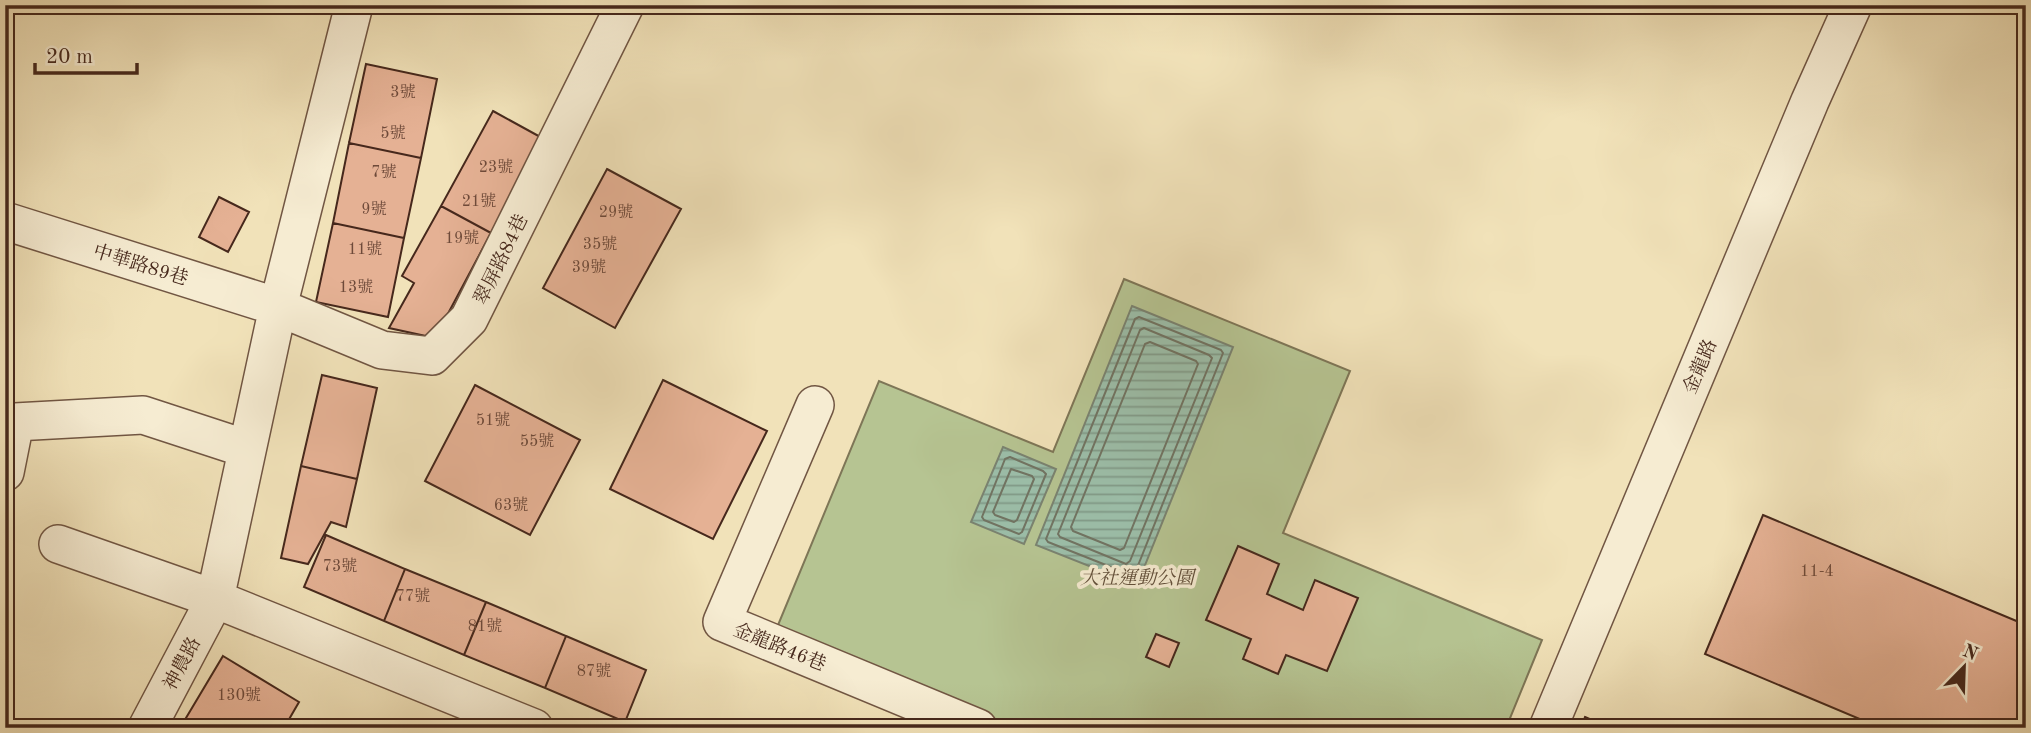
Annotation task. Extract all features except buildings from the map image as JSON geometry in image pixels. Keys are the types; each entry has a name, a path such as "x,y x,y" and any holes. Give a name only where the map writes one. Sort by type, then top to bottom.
{"street":[{"path":"215,599 278,307 354,5"},
{"name":"翠屏路84巷","path":"278,307 382,350 432,356 469,319 625,5"},
{"name":"金龍路","path":"1548,728 1810,101 1853,5"},
{"name":"中華路89巷","path":"5,221 278,307"},
{"name":"金龍路46巷","path":"815,405 722,622 978,728"},
{"path":"5,472 15,422 143,415 247,449"},
{"path":"58,544 215,599 534,728"},
{"name":"神農路","path":"147,728 215,599"}],"green space":[{"name":"大社運動公園","path":"1124,279 1350,371 1283,533 1542,640 1506,728 979,728 771,642 879,381 1053,452"}],"water":[{"path":"1132,306 1233,347 1137,585 1036,545"},
{"path":"1003,447 1056,469 1024,544 971,522"}]}
